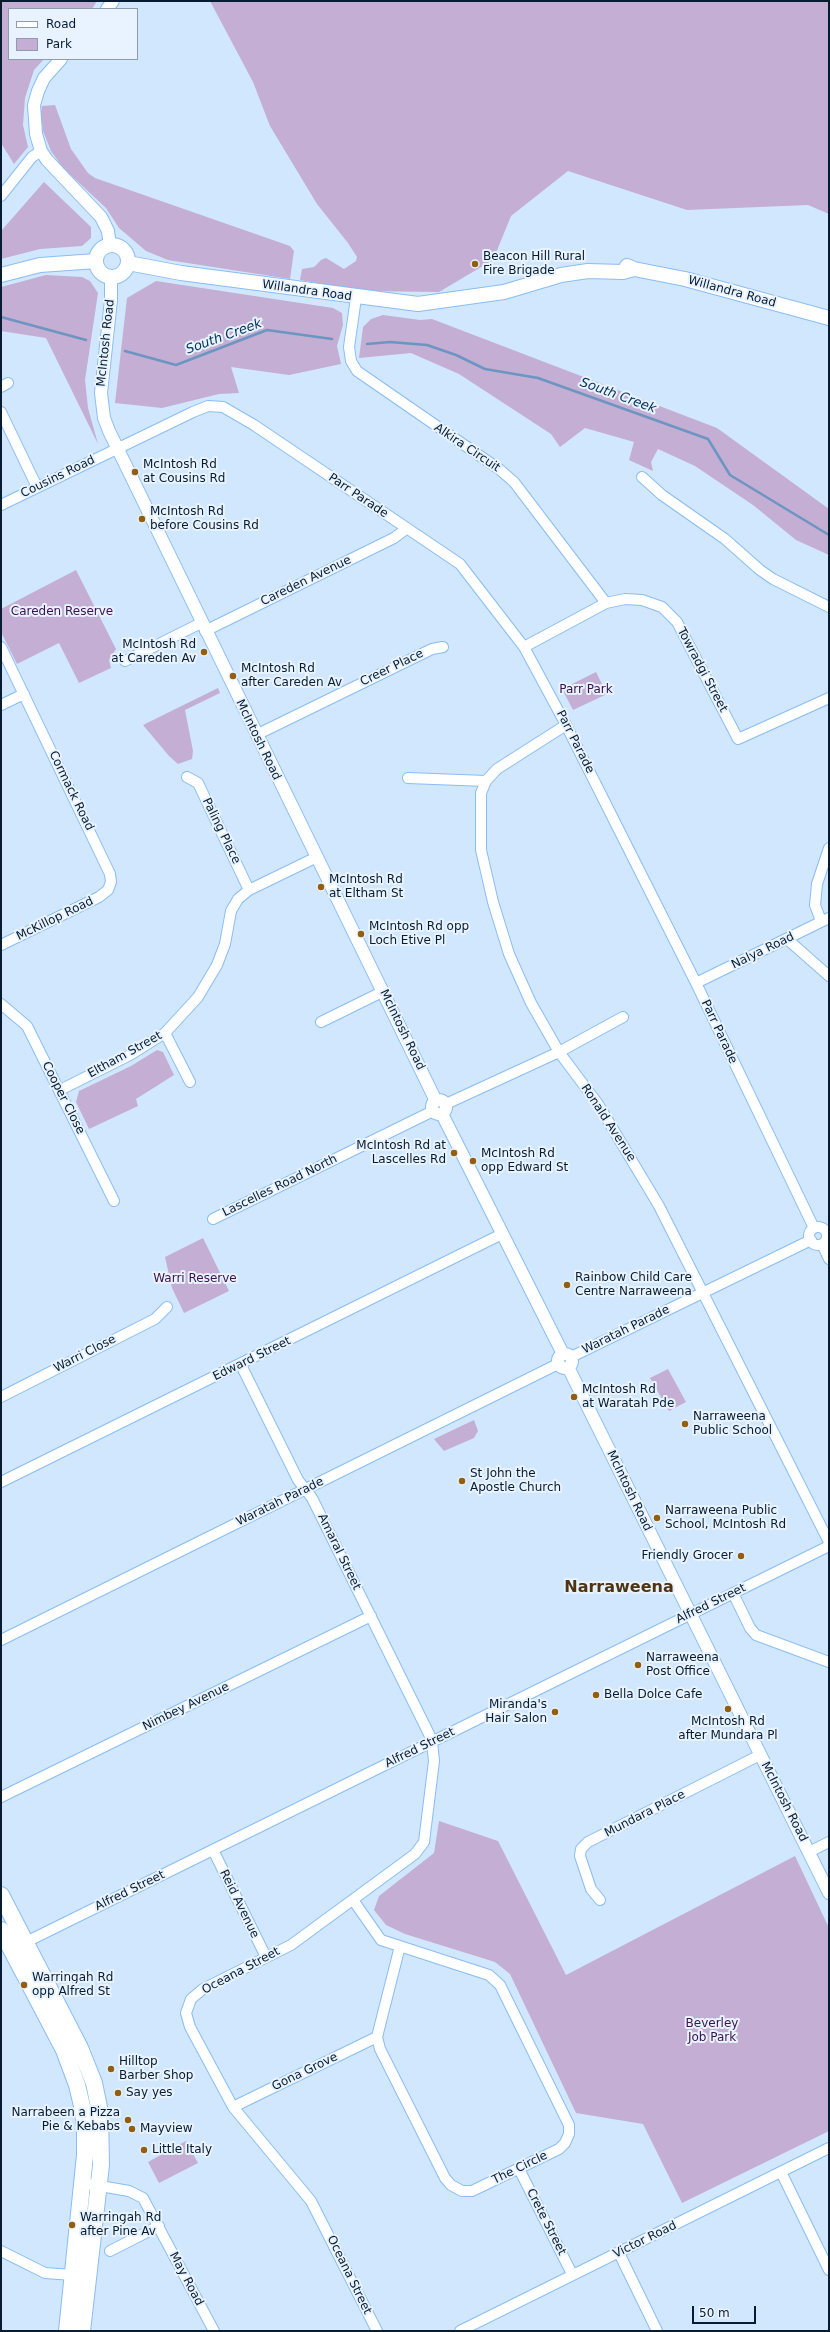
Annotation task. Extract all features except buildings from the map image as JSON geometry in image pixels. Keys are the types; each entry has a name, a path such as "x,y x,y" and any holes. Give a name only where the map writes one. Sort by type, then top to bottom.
{"highway":[{"path":"1,1895 19,1946 64,2050 77,2085 85,2128 81,2276 82,2331"},
{"path":"1,1930 19,1946 80,2048 94,2083 101,2128 99,2185 81,2276 67,2331"}],"main road":[{"path":"110,246 123,250 128,262 121,274 111,277 100,272 96,262 100,251 110,246"},
{"path":"1,275 40,265 96,262"},
{"name":"Willandra Road","path":"128,262 181,273 356,298 418,304 448,302 487,294 532,274 562,266 622,263 634,269 685,280 829,318"}],"street":[{"path":"60,60 44,78 34,105 34,120 41,151 55,169 101,217 108,231 110,246"},
{"path":"1,196 32,157 41,151"},
{"name":"McIntosh Road","path":"111,277 111,300 100,393 104,418 116,448 256,735 384,992 439,1107 829,1893"},
{"name":"Alkira Circuit","path":"356,298 349,347 351,362 357,371 372,383 500,469 514,482 606,603"},
{"name":"Parr Parade","path":"116,448 208,406 223,407 254,425 460,564 524,646 566,725 696,983 814,1228"},
{"path":"1,412 37,487"},
{"name":"Cousins Road","path":"1,505 116,448"},
{"path":"642,477 662,495 724,539 760,570 773,579 829,607"},
{"name":"Careden Avenue","path":"125,661 203,627 394,538 406,529"},
{"name":"Towradgi Street","path":"524,646 606,603 625,599 642,600 662,606 677,622 738,739 829,698"},
{"name":"Cormack Road","path":"1,647 110,874 111,882 108,890"},
{"name":"Creer Place","path":"256,735 432,649 443,647"},
{"path":"1,705 24,694"},
{"path":"408,778 486,781 497,769 566,725"},
{"name":"Paling Place","path":"187,777 198,783 249,890"},
{"name":"Ronald Avenue","path":"486,781 481,793 481,850 493,902 509,954 518,975 531,1003 559,1052 598,1104 659,1206 704,1292 829,1542"},
{"path":"825,919 815,905 817,884 829,848"},
{"name":"Eltham Street","path":"60,1090 130,1055 165,1033 191,1005 204,987 221,955 229,918 234,905 249,890 317,856"},
{"name":"McKillop Road","path":"1,945 99,897 108,890"},
{"name":"Nalya Road","path":"696,983 825,919"},
{"path":"787,939 829,976"},
{"path":"321,1022 384,992"},
{"name":"Cooper Close","path":"1,1004 27,1026 114,1201"},
{"name":"Lascelles Road North","path":"213,1219 439,1107 559,1052 623,1017"},
{"path":"165,1033 190,1082"},
{"path":"814,1228 820,1228 827,1231 826,1238 822,1244 815,1244 810,1240 810,1232 814,1228"},
{"name":"Edward Street","path":"1,1482 241,1365 502,1234"},
{"name":"Waratah Parade","path":"1,1640 810,1240"},
{"path":"822,1244 829,1259"},
{"name":"Warri Close","path":"1,1397 155,1319 167,1307"},
{"name":"Amaral Street","path":"241,1365 298,1480 312,1498 432,1742"},
{"name":"Alfred Street","path":"19,1946 829,1546"},
{"path":"733,1593 750,1628 756,1636 829,1662"},
{"name":"Nimbey Avenue","path":"1,1798 371,1616"},
{"name":"Oceana Street","path":"376,2331 311,2201 233,2107 190,2027 186,2013 191,1999 202,1989 291,1945 415,1854 423,1846 434,1761 432,1742"},
{"name":"Mundara Place","path":"600,1900 591,1890 580,1856 581,1849 588,1842 760,1755"},
{"path":"809,1852 829,1842"},
{"name":"Reid Avenue","path":"213,1850 266,1958"},
{"name":"The Circle","path":"353,1900 381,1940 489,1975 500,1985 570,2125 569,2134 565,2143 559,2149 472,2191 462,2191 451,2185 445,2178 380,2049 376,2037"},
{"path":"376,2037 400,1946"},
{"name":"Gona Grove","path":"233,2107 376,2037"},
{"name":"Victor Road","path":"460,2331 572,2274 619,2253 829,2148"},
{"name":"Crete Street","path":"519,2169 572,2274"},
{"path":"780,2172 829,2270"},
{"name":"May Road","path":"83,2183 136,2193 143,2198 214,2331"},
{"path":"110,2251 159,2226"},
{"path":"1,2251 45,2273 81,2276"},
{"path":"619,2253 657,2331"}],"green space":[{"path":"1,1 97,1 93,8 8,8 8,60 43,60 34,70 25,98 23,125 28,147 14,164 1,143"},
{"path":"210,1 829,1 829,214 808,205 687,210 568,171 511,216 493,260 439,292 363,291 300,280 302,269 314,267 321,260 326,258 344,269 356,261 357,257 348,243 317,204 270,126 253,82"},
{"path":"55,105 71,149 88,173 95,178 290,246 294,251 290,279 168,260 146,251 119,228 106,208 63,168 51,151 43,131 41,113 42,106"},
{"path":"44,182 91,227 91,238 82,246 40,249 1,259 1,231"},
{"path":"46,275 82,277 90,281 98,293 85,380 88,408 98,444 46,338 1,331 1,287"},
{"path":"156,281 333,308 342,313 343,325 337,346 341,364 289,375 231,367 239,393 219,394 162,408 115,403 127,298"},
{"path":"383,315 420,320 432,319 717,428 829,509 829,555 796,540 753,505 695,466 658,449 651,462 653,471 629,460 634,442 585,428 560,447 551,434 459,374 411,353 359,358 363,327 371,319"},
{"name":"Careden Reserve","path":"76,570 116,649 109,660 111,668 79,683 59,643 17,664 1,632 1,609"},
{"name":"Parr Park","path":"596,672 607,694 573,710 562,689"},
{"path":"218,688 220,693 185,710 193,751 192,759 178,764 169,756 143,725"},
{"path":"157,1050 163,1052 174,1075 136,1099 138,1106 89,1129 76,1102 79,1091 131,1066"},
{"name":"Warri Reserve","path":"203,1238 229,1291 184,1313 172,1288 165,1257"},
{"path":"668,1369 686,1402 669,1411 650,1378"},
{"path":"474,1420 478,1431 474,1438 444,1451 434,1439"},
{"name":"Beverley Job Park","path":"439,1821 498,1841 566,1975 795,1856 829,1928 829,2131 682,2203 643,2124 576,2113 510,1974 495,1962 405,1934 386,1925 374,1910 379,1896 434,1853"},
{"path":"186,2141 198,2163 159,2183 148,2162"}],"waterway":[{"name":"South Creek","path":"1,317 86,340"},
{"name":"South Creek","path":"125,351 176,365 267,330 332,339"},
{"name":"South Creek","path":"367,344 390,342 427,345 456,355 485,369 538,378 708,439 730,475 829,535"}],"place":[{"name":"Beacon Hill Rural Fire Brigade","path":"475,264"},
{"name":"McIntosh Rd at Cousins Rd","path":"135,472"},
{"name":"McIntosh Rd before Cousins Rd","path":"142,519"},
{"name":"McIntosh Rd at Careden Av","path":"204,652"},
{"name":"McIntosh Rd after Careden Av","path":"233,676"},
{"name":"McIntosh Rd at Eltham St","path":"321,887"},
{"name":"McIntosh Rd opp Loch Etive Pl","path":"361,934"},
{"name":"McIntosh Rd at Lascelles Rd","path":"454,1153"},
{"name":"McIntosh Rd opp Edward St","path":"473,1161"},
{"name":"Rainbow Child Care Centre Narraweena","path":"567,1285"},
{"name":"McIntosh Rd at Waratah Pde","path":"574,1397"},
{"name":"Narraweena Public School","path":"685,1424"},
{"name":"St John the Apostle Church","path":"462,1481"},
{"name":"Narraweena Public School, McIntosh Rd","path":"657,1518"},
{"name":"Friendly Grocer","path":"741,1556"},
{"name":"Narraweena Post Office","path":"638,1665"},
{"name":"Bella Dolce Cafe","path":"596,1695"},
{"name":"McIntosh Rd after Mundara Pl","path":"728,1709"},
{"name":"Miranda's Hair Salon","path":"555,1712"},
{"name":"Warringah Rd opp Alfred St","path":"24,1985"},
{"name":"Hilltop Barber Shop","path":"111,2069"},
{"name":"Say yes","path":"118,2093"},
{"name":"Narrabeen a Pizza Pie & Kebabs","path":"128,2120"},
{"name":"Mayview","path":"132,2129"},
{"name":"Little Italy","path":"144,2150"},
{"name":"Warringah Rd after Pine Av","path":"72,2225"}],"district":[{"name":"Narraweena","path":"619,1588"}]}
